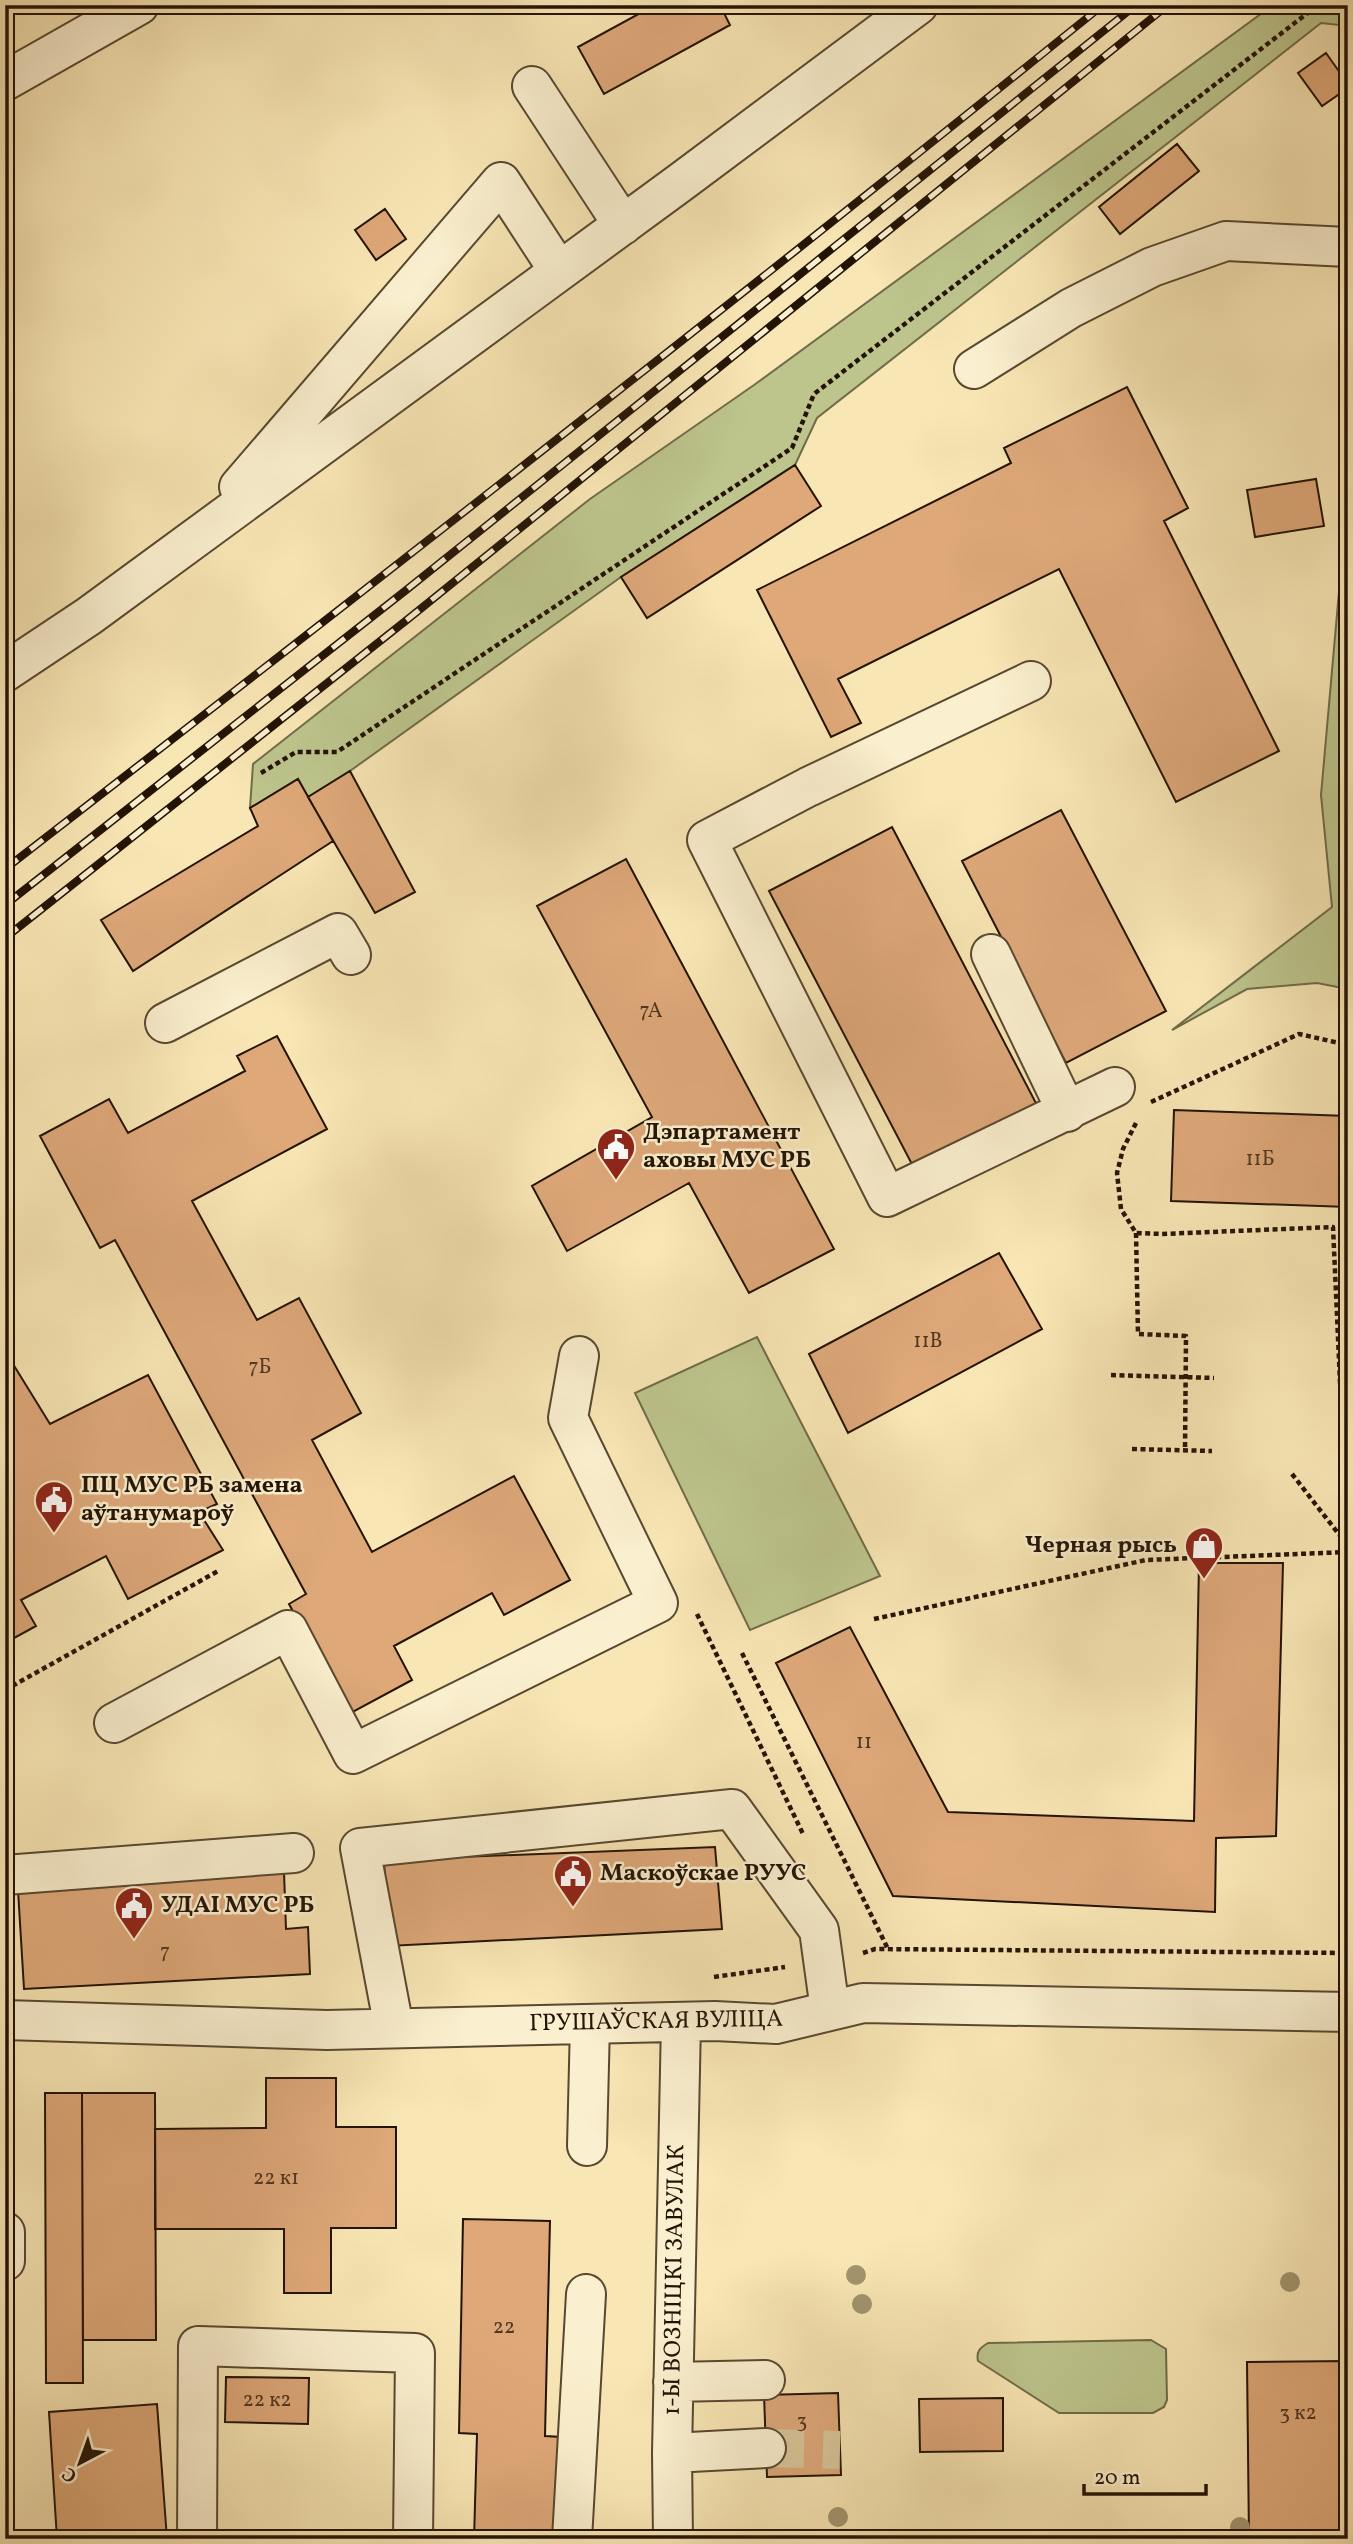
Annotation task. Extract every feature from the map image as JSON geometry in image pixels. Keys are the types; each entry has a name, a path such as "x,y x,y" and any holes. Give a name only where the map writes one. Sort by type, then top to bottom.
{"street":[{"path":"5,81 139,5"},
{"path":"5,672 89,616 196,538 918,5"},
{"path":"532,86 623,225"},
{"path":"196,538 501,182 559,271"},
{"path":"974,369 1082,302 1152,267 1226,241 1348,247"},
{"path":"1031,681 808,788 707,841 887,1197 1067,1112 1136,1101"},
{"path":"165,1023 338,933 351,955"},
{"path":"991,954 1067,1112"},
{"path":"114,1723 288,1630 353,1754 658,1604 568,1418 579,1356"},
{"path":"394,2028 359,1848 732,1809 819,1930 831,2010"},
{"path":"5,1875 294,1853"},
{"name":"ГРУШАЎСКАЯ ВУЛІЦА","path":"5,2020 327,2030 681,2022 776,2024 863,2003 1348,2012"},
{"name":"1-Ы ВОЗНІЦКІ ЗАВУЛАК","path":"673,2539 673,2382 681,2022"},
{"path":"587,2146 590,2024"},
{"path":"5,2232 5,2261"},
{"path":"572,2539 586,2294"},
{"path":"197,2539 198,2346 415,2353 413,2539"},
{"path":"673,2382 765,2380"},
{"path":"672,2453 766,2448"}],"path":[{"path":"261,773 296,752 337,752 792,448 814,394 1318,5"},
{"path":"1185,1450 1186,1336 1138,1334 1136,1233 1121,1209 1118,1173 1136,1101 1299,1034 1348,1045"},
{"path":"1136,1233 1333,1227 1342,1426 1348,1426"},
{"path":"1111,1375 1214,1378"},
{"path":"1132,1449 1212,1451"},
{"path":"1292,1474 1348,1546"},
{"path":"874,1619 1146,1560 1348,1552"},
{"path":"5,1690 218,1571"},
{"path":"697,1613 808,1845"},
{"path":"742,1653 888,1950"},
{"path":"875,1949 1348,1953"}],"green space":[{"path":"1273,5 1348,5 1348,26 1321,23 817,418 795,465 621,577 350,771 308,797 298,779 250,808 253,764 590,499 754,385"},
{"path":"1348,490 1348,989 1317,983 1247,989 1172,1030 1332,907 1321,795"},
{"path":"757,1337 880,1576 750,1630 635,1393"},
{"path":"1151,2340 1166,2349 1167,2400 1164,2407 1153,2413 1059,2413 978,2361 979,2350 988,2343"}],"building":[{"path":"655,5 720,5 730,25 604,94 578,47"},
{"path":"1326,53 1348,84 1348,88 1322,106 1298,73"},
{"path":"1177,144 1199,171 1120,234 1099,207"},
{"path":"385,209 406,239 376,260 355,230"},
{"path":"1127,387 1188,508 1164,521 1279,751 1176,802 1059,569 838,679 861,723 831,737 757,590 1011,463 1004,448"},
{"path":"795,465 821,506 647,618 621,577"},
{"path":"1316,479 1324,526 1255,537 1247,490"},
{"path":"350,771 415,892 375,913 308,797"},
{"path":"298,779 333,841 133,971 101,920 258,826 250,808"},
{"path":"1061,810 1166,1011 1066,1063 962,861"},
{"path":"892,827 1038,1107 915,1170 769,891"},
{"path":"626,859 834,1249 749,1293 689,1183 567,1251 532,1186 652,1117 537,906"},
{"path":"277,1036 327,1129 192,1201 257,1320 299,1298 361,1413 312,1440 372,1552 514,1476 570,1580 504,1615 492,1593 394,1646 412,1680 349,1714 289,1604 306,1594 115,1240 100,1248 40,1136 109,1099 128,1133 245,1071 237,1056"},
{"path":"1174,1110 1348,1116 1348,1207 1171,1201"},
{"path":"999,1253 1042,1329 848,1433 809,1354"},
{"path":"13,1364 50,1424 148,1375 217,1504 199,1512 223,1550 128,1599 106,1556 21,1600 36,1626 5,1643 5,1368"},
{"path":"1199,1563 1283,1563 1276,1836 1216,1838 1215,1912 893,1896 776,1663 850,1627 948,1812 1194,1821"},
{"path":"715,1847 722,1929 388,1946 384,1860"},
{"path":"284,1872 286,1929 308,1927 310,1974 24,1989 18,1890"},
{"path":"266,2078 336,2078 336,2127 396,2127 396,2228 331,2228 331,2293 284,2293 284,2229 155,2229 155,2129 266,2128"},
{"path":"5,2090 14,2090 13,2135 5,2135"},
{"path":"45,2093 82,2093 83,2383 46,2383"},
{"path":"82,2093 155,2093 156,2340 83,2340"},
{"path":"463,2219 550,2221 545,2436 562,2437 560,2539 474,2539 477,2434 459,2433"},
{"path":"1348,2361 1348,2539 1249,2539 1247,2362"},
{"path":"226,2377 309,2378 308,2424 225,2422"},
{"path":"5,2388 8,2388 13,2519 5,2519"},
{"path":"838,2393 841,2475 767,2477 764,2395"},
{"path":"1003,2398 1003,2451 920,2452 919,2399"},
{"path":"157,2404 167,2539 57,2539 49,2412"},
{"path":"23,2530 23,2539 5,2539 5,2531"}],"tunnel":[{"path":"766,2448 840,2450"}],"railway":[{"path":"5,869 556,440 1103,5"},
{"path":"5,905 405,591 1136,5"},
{"path":"5,938 408,619 1168,5"}],"place":[{"name":"Дэпартамент аховы МУС РБ","path":"616,1181"},
{"name":"ПЦ МУС РБ замена аўтанумароў","path":"54,1534"},
{"name":"Черная рысь","path":"1204,1580"},
{"name":"Маскоўскае РУУС","path":"573,1908"},
{"name":"УДАІ МУС РБ","path":"134,1940"}]}
